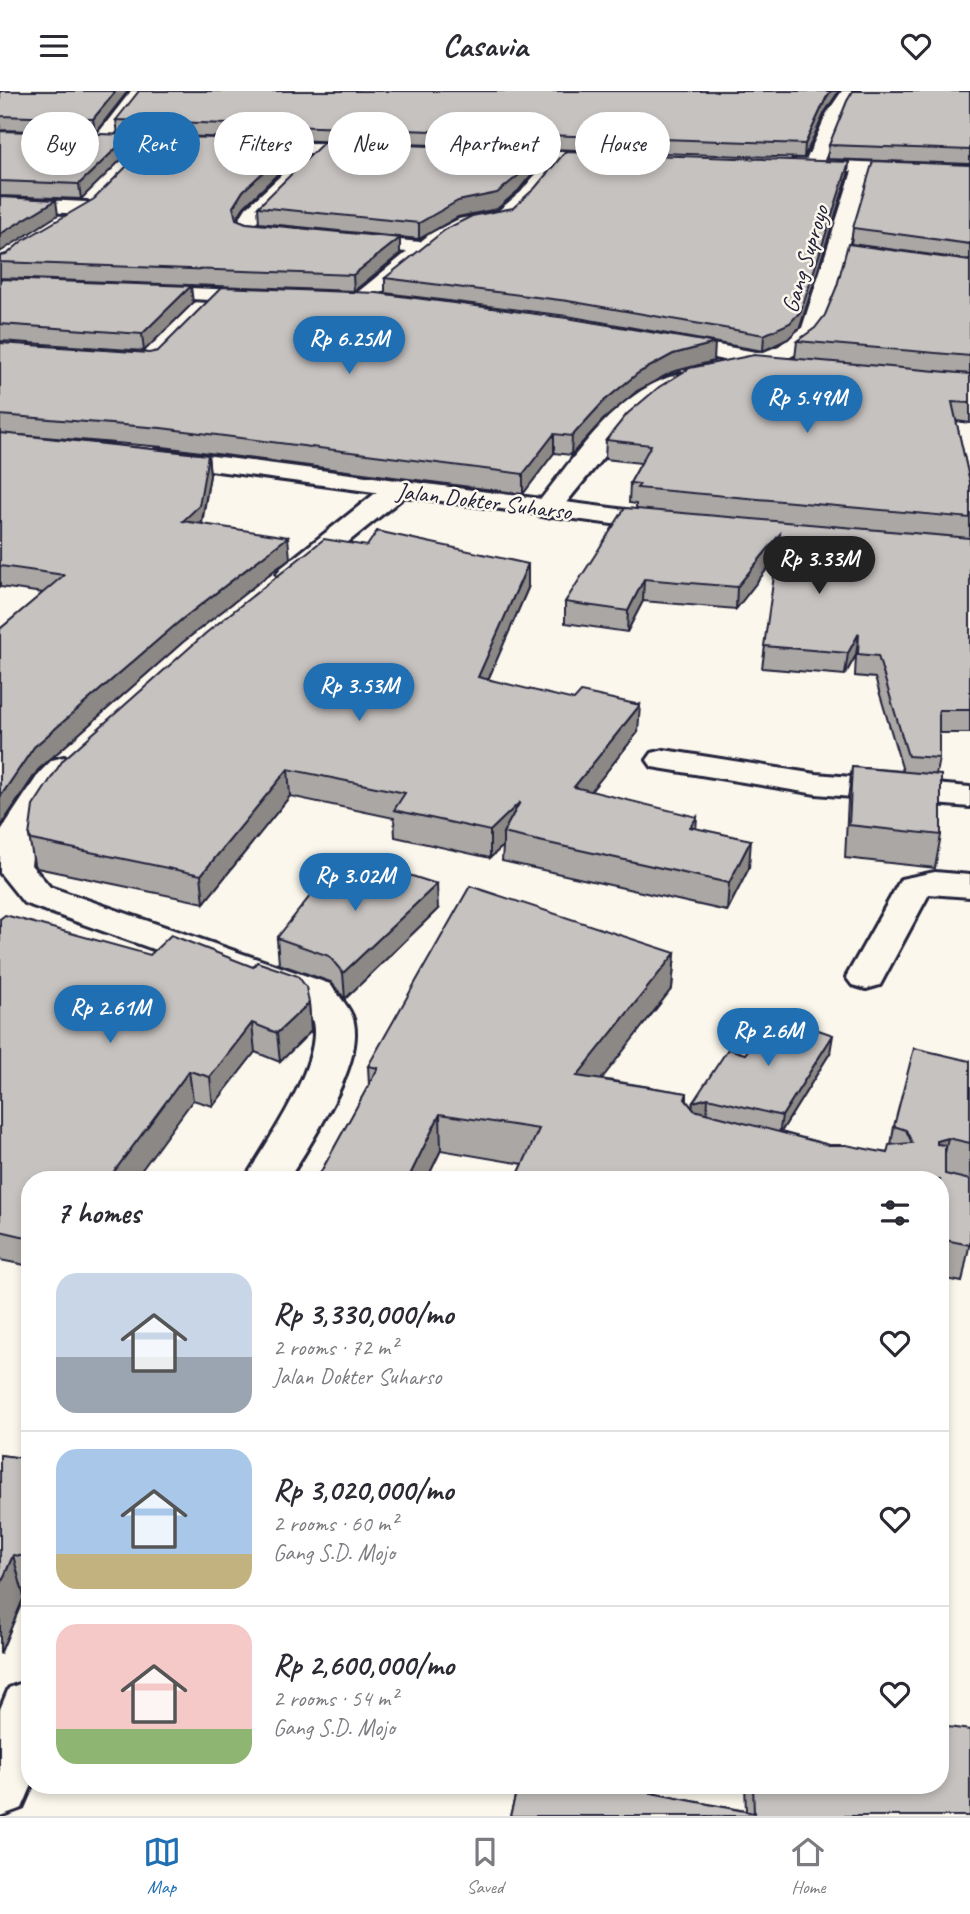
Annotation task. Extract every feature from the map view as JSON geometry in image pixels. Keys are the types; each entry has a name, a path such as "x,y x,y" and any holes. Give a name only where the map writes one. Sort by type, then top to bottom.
{"street":[{"path":"100,141 139,91"},
{"path":"813,165 835,113 850,91"},
{"path":"0,137 113,142"},
{"path":"200,145 328,149"},
{"path":"318,149 253,212 245,224 247,230 421,248"},
{"path":"773,163 970,172"},
{"name":"Gang Suproyo","path":"547,509 627,412 667,385 704,372 782,355 799,346 812,330 862,167"},
{"path":"360,300 421,248 466,223 504,216 527,196 544,175"},
{"path":"55,228 87,208 101,195"},
{"path":"0,204 87,208"},
{"path":"836,250 863,253"},
{"path":"122,291 285,297"},
{"path":"198,314 217,295"},
{"path":"333,299 392,303"},
{"path":"639,338 797,368"},
{"name":"Jalan Dokter Suharso","path":"136,455 547,509 702,526"},
{"path":"269,591 396,490"},
{"path":"93,742 52,779 8,834 13,866 37,895 316,993 333,1017 334,1046 320,1086 272,1171"},
{"path":"664,760 816,785 970,797"},
{"path":"866,977 915,887 925,882 970,886"},
{"path":"0,1788 21,1731"}],"building":[{"path":"0,91 116,91 99,112 21,112 21,117 0,116"},
{"path":"139,91 831,91 805,144 670,139 670,112 575,112 575,136 561,136 561,112 425,112 425,131 411,130 411,112 328,112 328,127 314,127 314,112 214,112 214,123 200,123 200,112 122,112"},
{"path":"853,91 970,91 970,150 829,145"},
{"path":"0,131 21,132 21,175 88,175 79,184 0,181"},
{"path":"99,134 113,134 113,151 99,165"},
{"path":"200,138 214,138 214,175 260,175 243,191 233,207 236,219 246,223 400,238 353,275 0,262 0,256 6,255 22,241 94,199 118,175 200,175"},
{"path":"324,142 328,142 328,175 411,175 411,145 425,146 425,175 519,175 497,193 458,201 419,223 258,207 290,175 314,175 314,152"},
{"path":"565,152 575,152 575,175 670,175 670,156 849,162 801,311 790,323 764,335 568,301 385,278 446,229 472,216 513,208 546,175 561,175 561,157"},
{"path":"873,161 970,165 970,244 853,228"},
{"path":"0,197 56,200 0,234"},
{"path":"848,244 970,261 970,356 797,341 815,328 825,315 837,286"},
{"path":"0,279 191,286 142,334 0,324"},
{"path":"222,287 377,293 567,318 715,343 673,354 638,373 604,401 572,436 554,434 523,474 161,428 0,415 0,343 149,353 158,351"},
{"path":"754,355 970,374 970,403 952,402 970,482 970,518 637,488 640,484 630,483 651,445 606,440 627,414 659,387 690,368"},
{"path":"0,433 208,455 199,506 183,521 288,537 181,620 34,747 0,797 0,629 64,575 0,566"},
{"path":"625,508 970,538 970,710 939,710 939,758 908,756 878,656 858,654 859,633 848,653 764,646 780,534 737,587 644,579 628,611 565,602"},
{"path":"377,531 528,564 478,677 574,700 581,692 640,705 574,787 697,817 690,827 751,840 729,883 503,833 520,802 490,831 394,810 405,793 288,769 201,875 32,840 29,836 33,806 63,760 206,633 324,539 367,546"},
{"path":"852,767 941,775 941,835 849,825"},
{"path":"362,860 437,884 343,973 329,956 277,938 318,886 341,892"},
{"path":"470,886 675,953 577,1076 687,1093 685,1099 694,1110 829,1145 846,1145 887,1153 889,1145 912,1143 906,1130 894,1126 914,1048 970,1061 970,1143 948,1138 937,1141 937,1144 945,1145 945,1171 520,1171 539,1129 440,1114 412,1171 321,1171 378,1068 368,1066"},
{"path":"5,915 150,955 171,935 253,967 257,962 298,976 306,987 309,1003 277,1033 252,1023 210,1077 189,1071 114,1171 21,1171 21,1236 0,1231 0,919"},
{"path":"775,1015 833,1035 782,1116 708,1098 693,1102 728,1049 745,1054"},
{"path":"949,1175 970,1180 970,1245 949,1241"},
{"path":"0,1455 21,1458 21,1556 13,1555 0,1586"},
{"path":"949,1727 970,1730 970,1816 510,1816 516,1794 656,1794 754,1813 753,1794 949,1794"}]}
